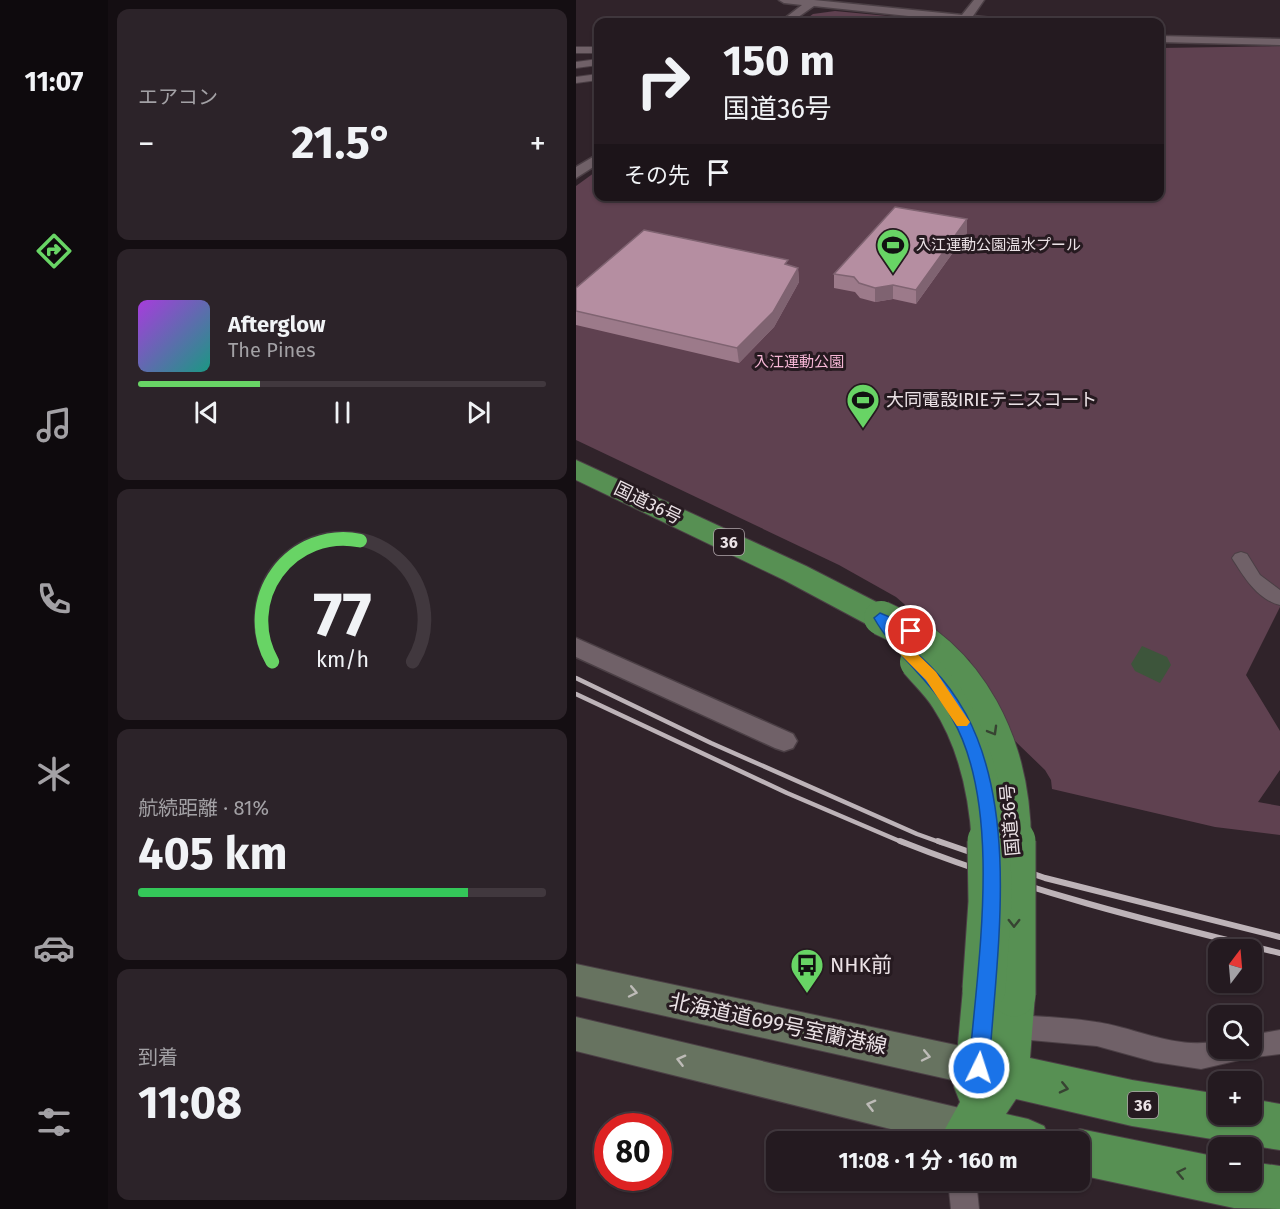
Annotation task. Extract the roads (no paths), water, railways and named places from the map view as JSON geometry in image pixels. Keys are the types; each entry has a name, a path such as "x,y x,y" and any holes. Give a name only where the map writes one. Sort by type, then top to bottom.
{"highway":[{"name":"国道36号","path":"576,469 795,573 880,618 898,644 931,676 960,716 980,768 991,832 991,897 998,1008 993,1071"},
{"name":"36","path":"993,1071 1132,1103 1280,1127"},
{"path":"969,1131 993,1071"},
{"path":"1090,1154 1234,1184 1280,1190"}],"main road":[{"name":"北海道道699号室蘭港線","path":"576,980 993,1071"},
{"path":"576,1034 952,1131"}],"street":[{"path":"784,0 955,18"},
{"path":"966,18 979,0"},
{"path":"791,18 812,3"},
{"path":"1164,39 1280,42"},
{"path":"576,50 594,50"},
{"path":"576,65 594,63"},
{"path":"576,80 594,78"},
{"path":"576,174 594,161"},
{"path":"1241,558 1254,579 1280,599"},
{"path":"576,647 784,741"},
{"path":"998,1008 1155,1050 1201,1057 1208,1055"},
{"path":"1262,1045 1280,1042"},
{"path":"963,1191 965,1209"}],"railway":[{"path":"576,678 711,743 942,843"},
{"path":"576,694 787,793 904,843"},
{"path":"900,841 946,859 1041,890 1136,917 1280,953"},
{"path":"938,841 1045,878 1280,937"}],"place":[{"name":"入江運動公園温水プール","path":"893,274"},
{"name":"大同電設IRIEテニスコート","path":"863,429"},
{"name":"NHK前","path":"807,994"}],"park label":[{"name":"入江運動公園","path":"799,362"}]}
